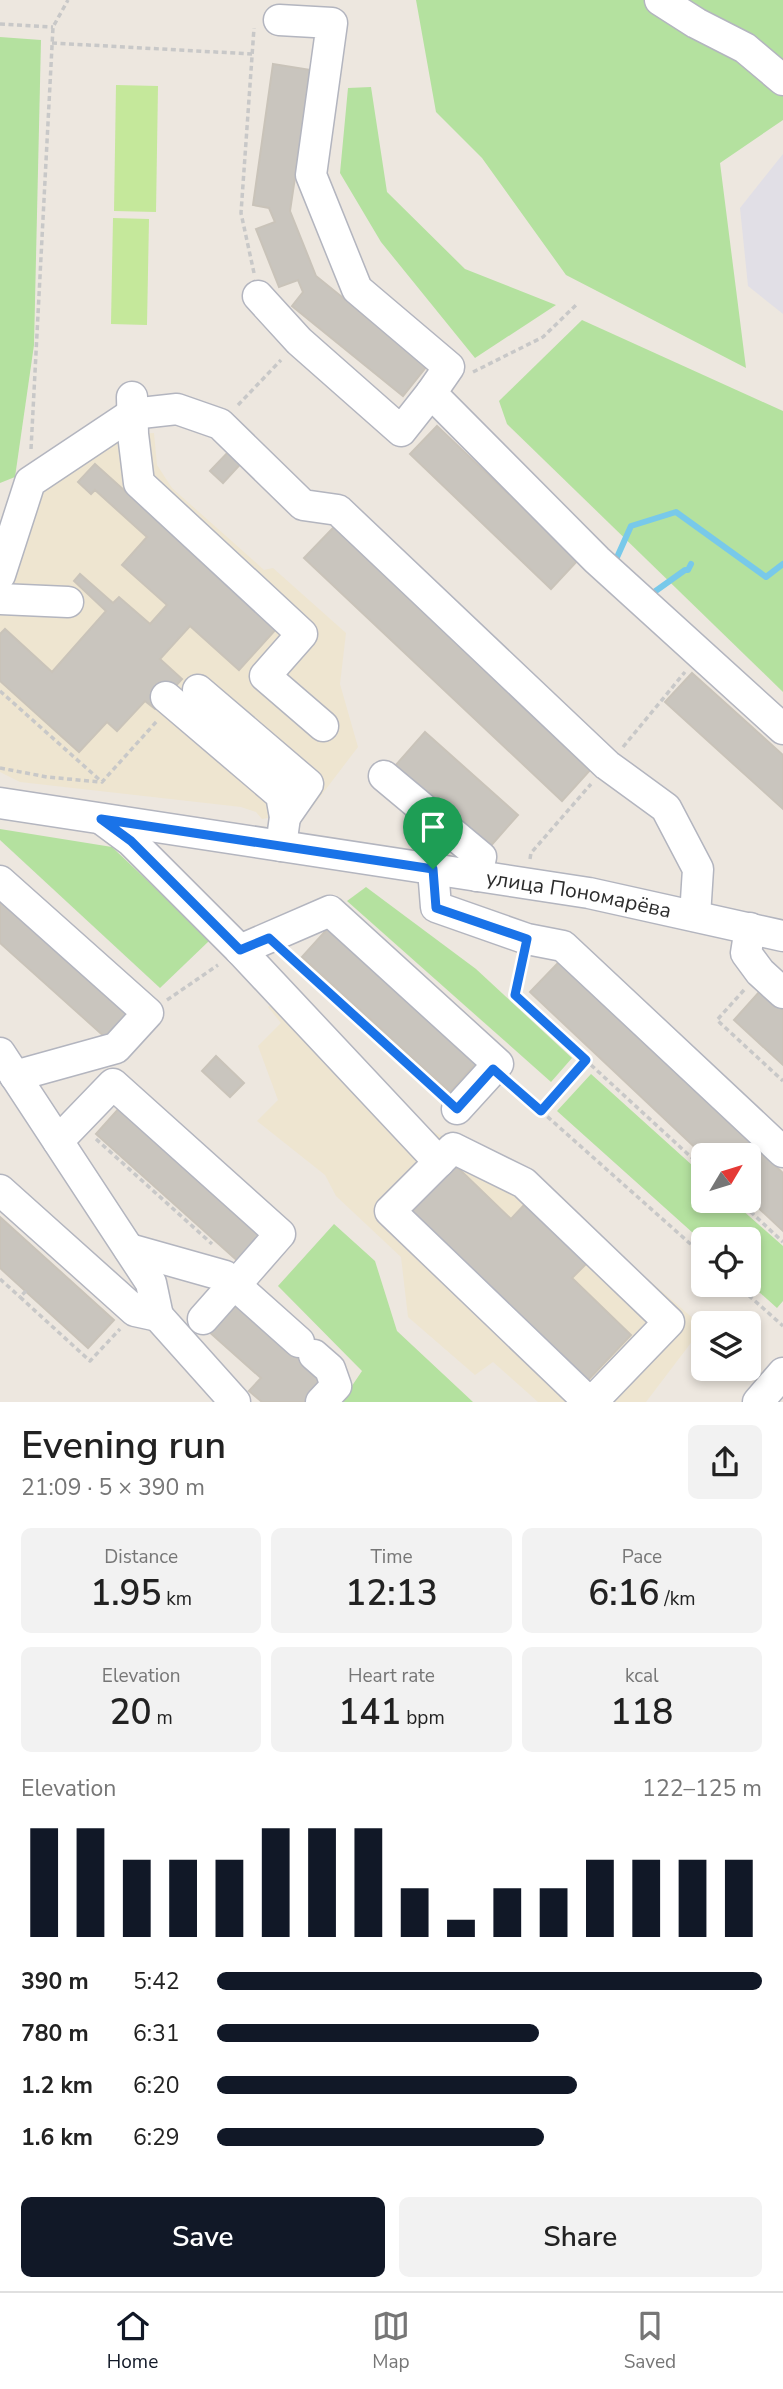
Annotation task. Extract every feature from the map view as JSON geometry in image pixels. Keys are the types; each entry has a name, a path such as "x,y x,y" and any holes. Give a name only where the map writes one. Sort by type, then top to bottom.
{"street":[{"path":"660,0 696,23 745,48 783,80"},
{"path":"258,296 299,341 401,431 449,367 357,289 311,175 332,23 279,20"},
{"path":"431,393 597,560 783,729"},
{"path":"132,405 139,483 302,634 265,676 323,726"},
{"path":"0,575 30,482 132,405 177,409 220,424 303,505 338,510 666,808 698,869 695,916"},
{"path":"0,599 68,602"},
{"path":"179,697 308,784 285,817 281,846"},
{"path":"384,776 481,857 477,876"},
{"name":"улица Пономарёва","path":"0,803 589,892 783,936"},
{"path":"101,819 131,841 240,950 439,1162"},
{"path":"433,869 436,908 527,939 562,946 783,1152"},
{"path":"0,881 148,1013 116,1048 8,1064"},
{"path":"240,950 330,911 498,1064 457,1109"},
{"path":"750,928 746,953 760,972 783,993"},
{"path":"8,1064 68,1132 129,1249 151,1283 147,1314"},
{"path":"68,1132 113,1083 281,1234 203,1319"},
{"path":"453,1148 524,1183 669,1322 591,1402 390,1211 439,1162 453,1148"},
{"path":"0,1190 147,1314 235,1402"},
{"path":"129,1249 240,1279 330,1369 335,1386 321,1402"},
{"path":"758,1402 783,1373"}],"path":[{"path":"30,482 53,27 68,0"},
{"path":"258,296 241,213 254,26 279,20"},
{"path":"0,24 53,27"},
{"path":"52,43 252,54"},
{"path":"468,374 543,337 576,305"},
{"path":"220,424 299,341"},
{"path":"531,853 700,654"},
{"path":"0,691 102,782"},
{"path":"102,782 179,697"},
{"path":"0,768 47,777 102,782"},
{"path":"269,938 457,1109"},
{"path":"527,939 515,995 691,1157"},
{"path":"148,1013 240,950"},
{"path":"760,972 717,1020 783,1081"},
{"path":"541,1111 586,1060"},
{"path":"493,1069 691,1244"},
{"path":"68,1132 216,1247"},
{"path":"752,1213 783,1242"},
{"path":"0,1279 90,1361 147,1314"},
{"path":"20,1297 26,1291"},
{"path":"751,1297 783,1326"}],"shaded area":[{"path":"783,154 783,314 748,286 740,208"},
{"path":"154,433 157,465 172,488 264,570 273,568 346,633 340,684 358,747 310,810 262,819 256,812 241,807 20,782 0,772 0,613 42,482 108,436"},
{"path":"292,985 418,1125 528,1175 691,1317 691,1343 646,1402 538,1402 493,1362 475,1375 408,1317 401,1257 336,1196 325,1175 257,1121 278,1100 258,1046 281,1023 268,1007"}],"green space":[{"path":"416,0 783,0 783,120 720,163 746,368 566,275 482,158 436,112"},
{"path":"0,37 41,40 34,345 15,477 0,483"},
{"path":"116,85 158,86 156,212 114,211"},
{"path":"371,87 387,192 465,269 556,305 475,358 381,242 340,173 348,88"},
{"path":"113,218 149,219 147,325 111,324"},
{"path":"582,320 783,411 783,692 507,424 499,401"},
{"path":"0,829 112,847 210,940 160,988 0,840"},
{"path":"366,887 476,969 572,1058 551,1082 347,901"},
{"path":"591,1074 691,1164 691,1213 746,1213 783,1246 783,1301 777,1308 761,1294 761,1227 691,1227 691,1231 557,1111"},
{"path":"334,1224 375,1261 397,1331 473,1402 341,1402 362,1371 278,1286"}],"building":[{"path":"273,64 311,70 290,211 316,276 427,366 403,396 292,306 303,292 298,280 279,287 256,229 275,222 269,208 253,205"},
{"path":"437,426 578,560 551,589 410,454"},
{"path":"234,446 246,458 223,483 210,471"},
{"path":"95,464 277,628 239,670 190,626 160,659 182,679 155,709 145,701 117,731 107,722 79,752 0,681 0,634 5,629 52,672 106,611 74,581 80,574 113,603 119,597 150,624 167,605 122,565 147,537 95,490 91,494 78,482"},
{"path":"334,527 591,769 562,801 304,558"},
{"path":"692,673 783,755 783,809 665,702"},
{"path":"425,732 518,815 488,849 395,766"},
{"path":"0,891 131,1010 106,1038 0,943"},
{"path":"331,925 479,1060 450,1092 302,957"},
{"path":"559,962 751,1143 691,1144 530,992"},
{"path":"761,990 783,1010 783,1065 734,1020"},
{"path":"216,1056 244,1083 230,1097 202,1071"},
{"path":"122,1105 266,1234 240,1263 96,1134"},
{"path":"761,1152 783,1173 783,1231 761,1210"},
{"path":"456,1166 511,1219 526,1203 588,1262 572,1278 631,1335 588,1380 412,1211"},
{"path":"0,1217 114,1320 88,1348 0,1268"},
{"path":"236,1298 327,1379 306,1402 262,1402 249,1391 261,1378 207,1330"}],"waterway":[{"path":"614,564 631,526 676,512 766,577 783,564"},
{"path":"650,595 688,570 691,564"}],"route":[{"path":"101,819 245,840 433,869 436,908 527,939 515,995 586,1060 541,1111 493,1069 457,1109 269,938 240,950 131,841 101,819"}]}
